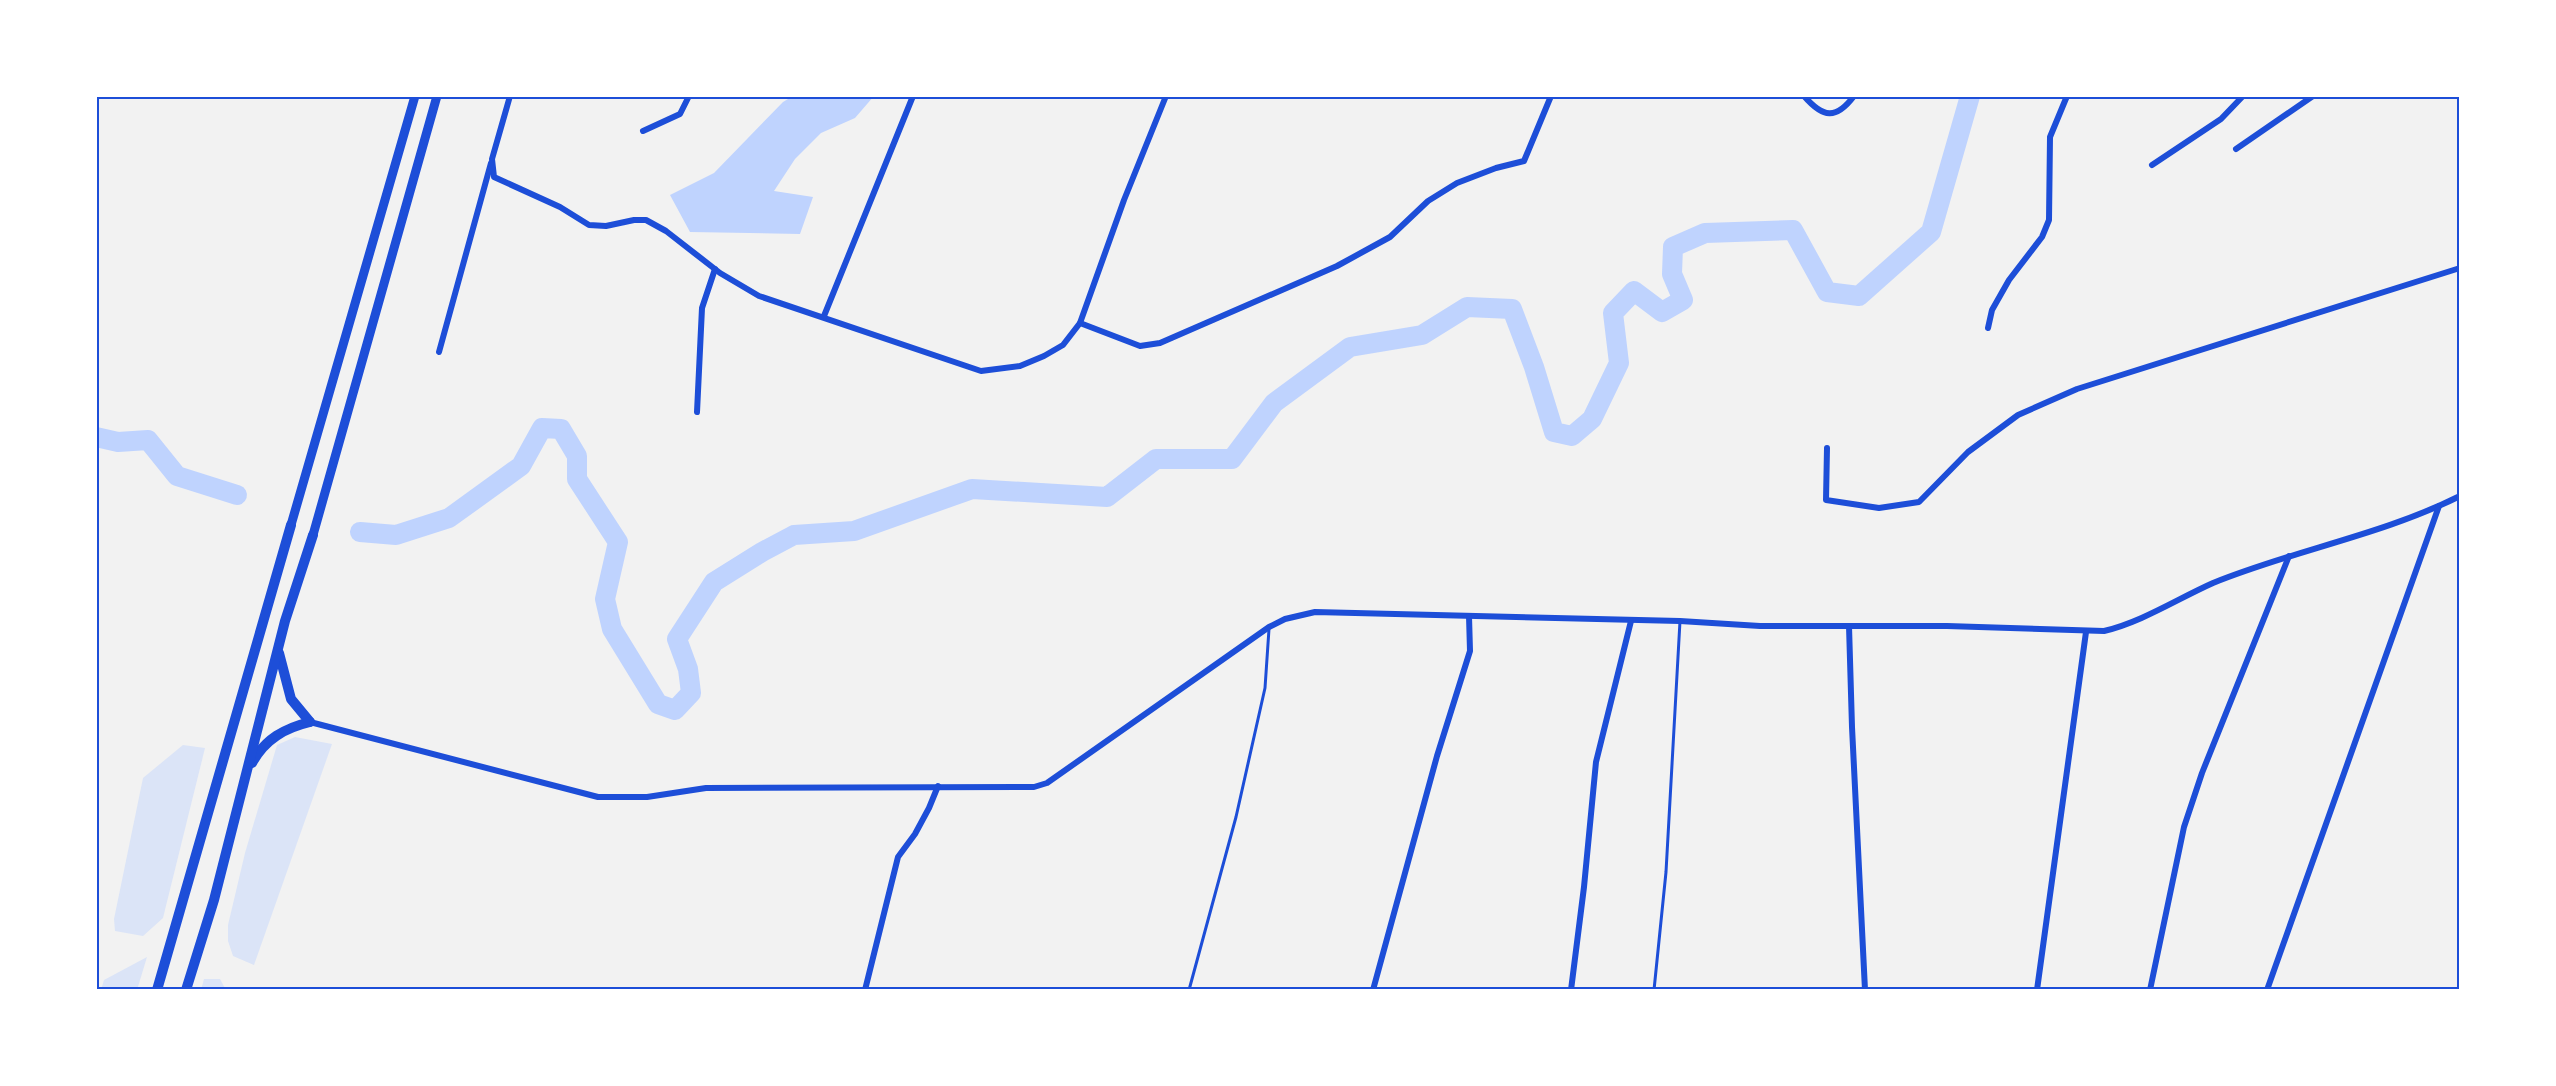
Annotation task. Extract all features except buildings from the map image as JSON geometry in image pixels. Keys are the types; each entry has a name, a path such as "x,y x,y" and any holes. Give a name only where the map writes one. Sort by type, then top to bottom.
{"highway":[{"path":"157,990 415,96"},
{"path":"186,990 214,900 278,648 313,535 437,96"},
{"path":"246,774 255,758 274,736 296,725 310,722 291,699 278,648"}],"street":[{"path":"438,352 510,96"},
{"path":"643,131 680,114 689,96"},
{"path":"824,316 896,141 912,96"},
{"path":"492,159 494,177 560,207 589,225 606,226 646,220 666,231 715,269 759,296 824,316 981,371 1020,366 1044,356 1063,345 1080,324 1124,200 1166,96"},
{"path":"1080,324 1140,346 1160,343 1337,266 1390,237 1428,201 1457,183 1524,160 1551,96"},
{"path":"1804,96 1821,112 1829,114 1839,112 1854,96"},
{"path":"1988,328 1992,310 2009,280 2042,237 2049,220 2050,137 2067,96"},
{"path":"2152,165 2221,119 2243,96"},
{"path":"2236,149 2313,96"},
{"path":"1827,448 1826,500 1879,508 1919,501 1968,452 2018,415 2077,389 2460,268"},
{"path":"697,412 702,308 715,269"},
{"path":"310,722 598,797 647,797 705,789 1034,787 1047,783 1269,627 1285,619 1315,612 1680,621 1760,626 1947,626 2086,632 2121,627 2213,583 2289,556 2402,521 2460,496"},
{"path":"2267,990 2439,506"},
{"path":"2150,990 2184,827 2202,773 2289,556"},
{"path":"1373,990 1437,756 1470,651 1469,616"},
{"path":"1571,990 1596,762 1631,621"},
{"path":"1849,626 1865,990"},
{"path":"2037,990 2086,632"},
{"path":"865,990 898,857 915,834 938,786"}],"lane":[{"path":"1654,990 1666,872 1680,621"},
{"path":"1189,990 1236,817 1265,688 1269,627"}],"shaded area":[{"path":"295,737 332,744 254,965 233,956 228,941 228,925 245,853 277,745"},
{"path":"183,745 205,748 163,918 143,936 115,931 114,919 143,778"},
{"path":"147,957 137,990 101,990 104,980"},
{"path":"204,979 220,979 226,990 201,990"}],"water":[{"path":"793,96 874,96 855,118 821,133 795,159 774,191 813,197 800,234 690,232 670,195 714,173 783,102"}],"waterway":[{"path":"360,532 396,535 449,518 521,466 542,428 561,429 577,456 577,479 618,542 605,599 612,629 658,704 675,710 691,693 688,669 677,639 714,582 794,535 854,531 972,489 1107,497 1156,459 1232,459 1274,403 1350,347 1422,335 1467,307 1512,309 1534,367 1554,432 1572,436 1592,419 1619,363 1613,313 1634,291 1662,312 1683,300 1672,274 1673,247 1705,233 1793,230 1827,292 1859,296 1931,232 1970,96"},
{"path":"96,437 118,442 148,440 177,476 237,495"}]}
